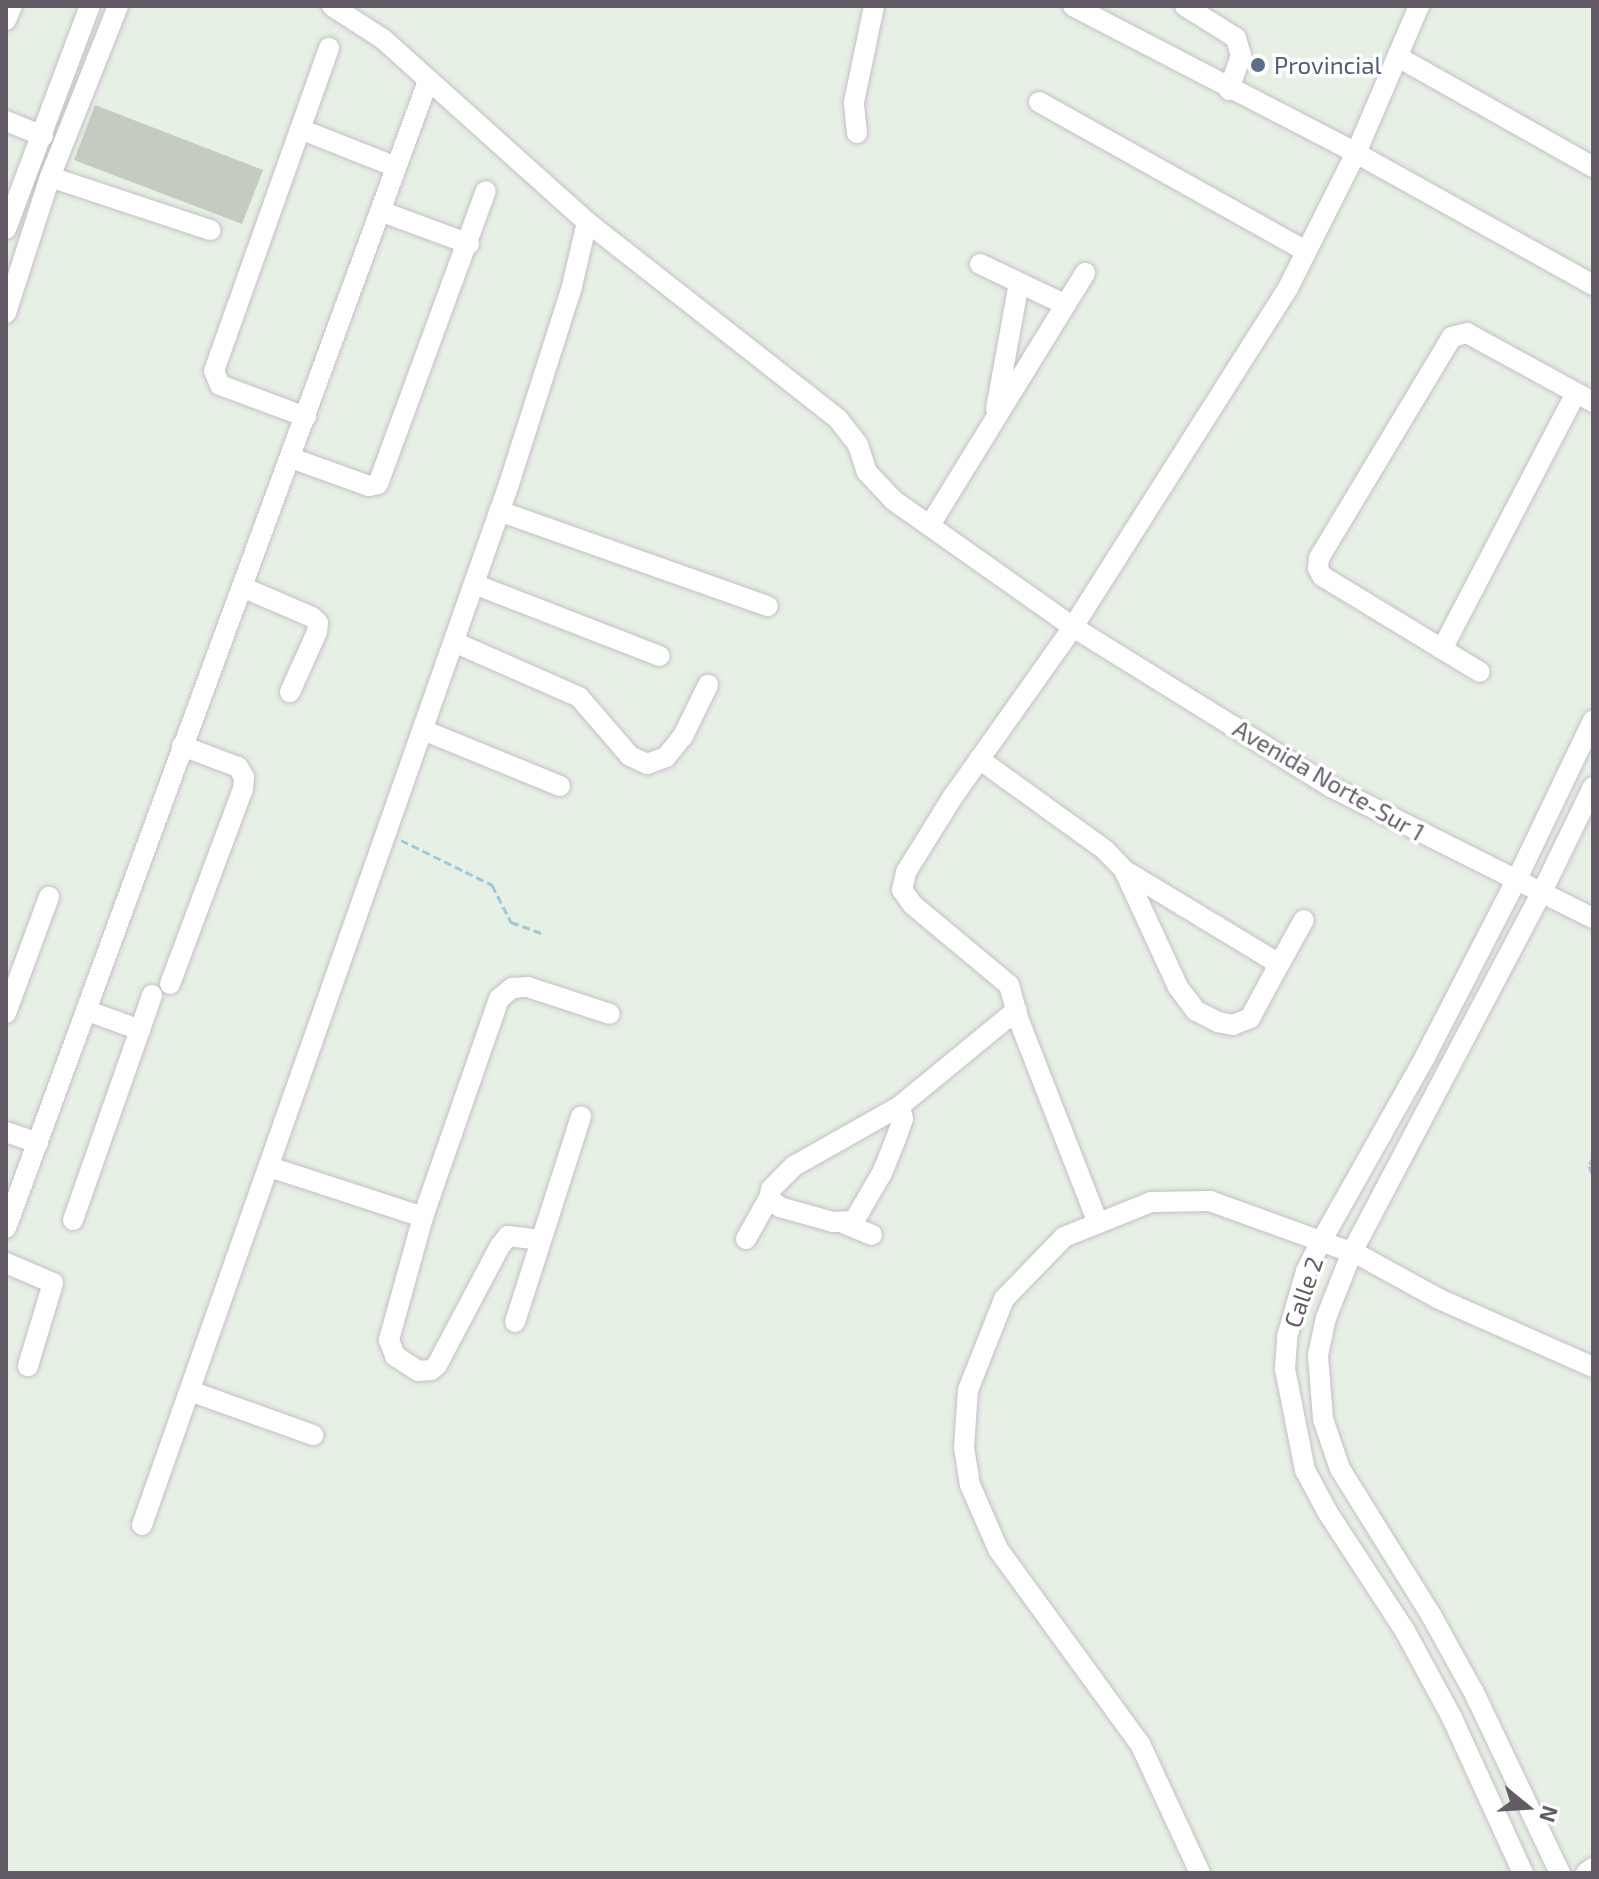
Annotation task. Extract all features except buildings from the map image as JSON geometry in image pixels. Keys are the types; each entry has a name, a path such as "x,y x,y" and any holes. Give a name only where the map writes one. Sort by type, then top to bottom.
{"street":[{"path":"6,20 12,6"},
{"path":"6,229 90,6"},
{"path":"6,313 50,177 118,6"},
{"name":"Avenida Norte-Sur 1","path":"332,6 383,39 587,222 838,419 858,445 867,472 893,500 1073,627 1331,787 1593,918"},
{"path":"857,133 854,102 874,6"},
{"path":"1073,6 1229,90 1356,153 1593,285"},
{"path":"1185,6 1236,38 1241,55 1229,90"},
{"path":"1098,1223 1009,985 913,905 902,890 906,872 979,759 1073,627 1288,288 1356,153 1419,6"},
{"path":"306,417 220,385 214,371 329,48"},
{"path":"1398,57 1593,167"},
{"path":"6,1228 428,81"},
{"path":"1039,102 1306,251"},
{"path":"6,121 43,136"},
{"path":"300,129 396,167"},
{"path":"50,177 210,230"},
{"path":"291,458 369,486 378,484 486,191"},
{"path":"380,211 469,244"},
{"path":"142,1525 499,511 572,286 587,222"},
{"path":"980,264 1066,305"},
{"path":"930,525 1085,273"},
{"path":"993,421 1019,283"},
{"path":"1442,649 1584,397 1467,333 1452,337 1319,558 1318,568 1322,576 1442,649 1480,672"},
{"path":"499,511 768,606"},
{"path":"474,584 660,656"},
{"path":"242,587 312,617 318,623 317,632 290,692"},
{"path":"454,642 579,697 630,756 647,764 666,757 683,736 708,685"},
{"name":"Calle 2","path":"1523,1873 1444,1704 1381,1591 1328,1513 1305,1470 1285,1369 1287,1337 1306,1271 1375,1150 1516,881 1593,720"},
{"path":"423,730 560,786"},
{"path":"73,1220 140,1030 161,990 243,789 244,777 238,767 182,746"},
{"path":"979,759 1105,850 1124,870 1263,952 1274,961 1276,970"},
{"path":"1560,1873 1473,1691 1331,1448 1323,1419 1318,1355 1326,1318 1352,1252 1541,894 1593,787"},
{"path":"1124,870 1178,987 1196,1011 1218,1022 1233,1025 1250,1018 1304,920"},
{"path":"6,1013 49,897"},
{"path":"1148,924 1156,907 1174,899"},
{"path":"541,1240 508,1236 437,1365 431,1370 418,1371 395,1356 389,1340 423,1217 499,999 512,988 528,987 610,1014"},
{"path":"746,1239 771,1189 794,1166 900,1106 1017,1010"},
{"path":"88,1011 140,1030"},
{"path":"845,1224 854,1221 862,1210 882,1173 903,1119 900,1106"},
{"path":"515,1322 581,1116"},
{"path":"6,1132 38,1143"},
{"path":"270,1167 423,1217"},
{"path":"769,1198 780,1207 845,1224 872,1235"},
{"path":"1200,1873 1140,1744 998,1549 970,1485 964,1448 968,1390 1004,1299 1064,1237 1151,1202 1210,1201 1352,1252 1439,1299 1593,1367"},
{"path":"6,1263 57,1275 28,1366"},
{"path":"190,1391 313,1435"},
{"path":"1586,1873 1593,1868"}],"path":[{"path":"387,833 492,885 511,922 544,934"},
{"path":"1593,1157 1589,1166 1593,1176"}],"place":[{"name":"Provincial","path":"1258,65"}]}
